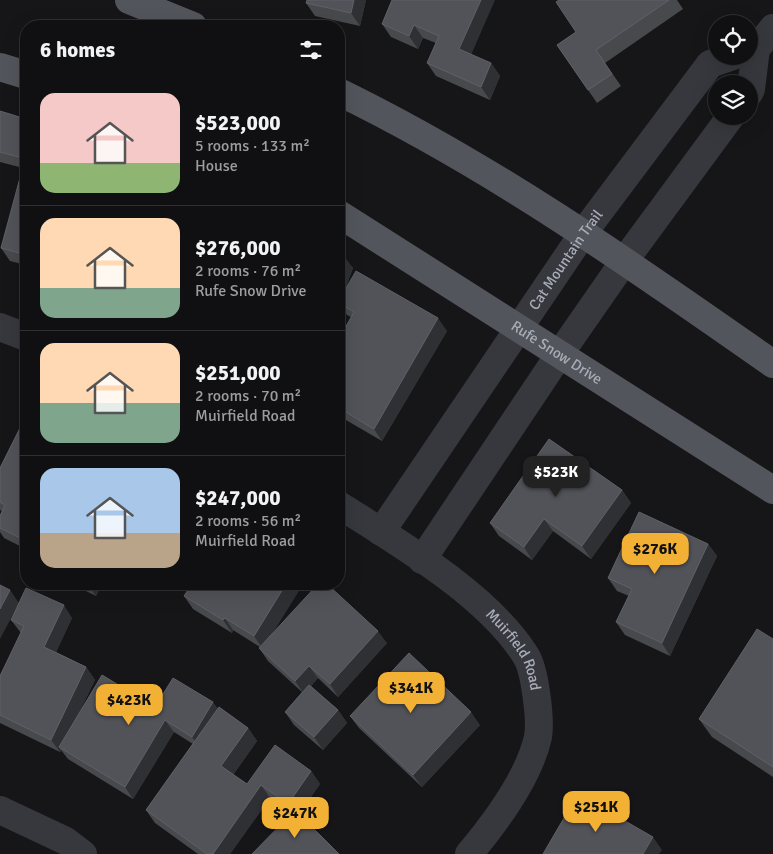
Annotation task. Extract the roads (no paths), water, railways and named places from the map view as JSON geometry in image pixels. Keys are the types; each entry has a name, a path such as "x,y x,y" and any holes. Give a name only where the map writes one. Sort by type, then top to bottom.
{"main road":[{"path":"129,0 178,20"},
{"path":"0,67 20,73"},
{"path":"345,95 391,117 584,232 773,364"},
{"name":"Rufe Snow Drive","path":"345,218 773,490"}],"street":[{"path":"758,41 773,28"},
{"name":"Cat Mountain Trail","path":"381,532 584,232 709,65"},
{"path":"422,560 625,260 724,125"},
{"path":"0,327 20,335"},
{"name":"Muirfield Road","path":"345,509 422,560 484,605 527,657 538,701 538,737 520,783 469,854"},
{"path":"0,810 66,840 83,854"}]}
